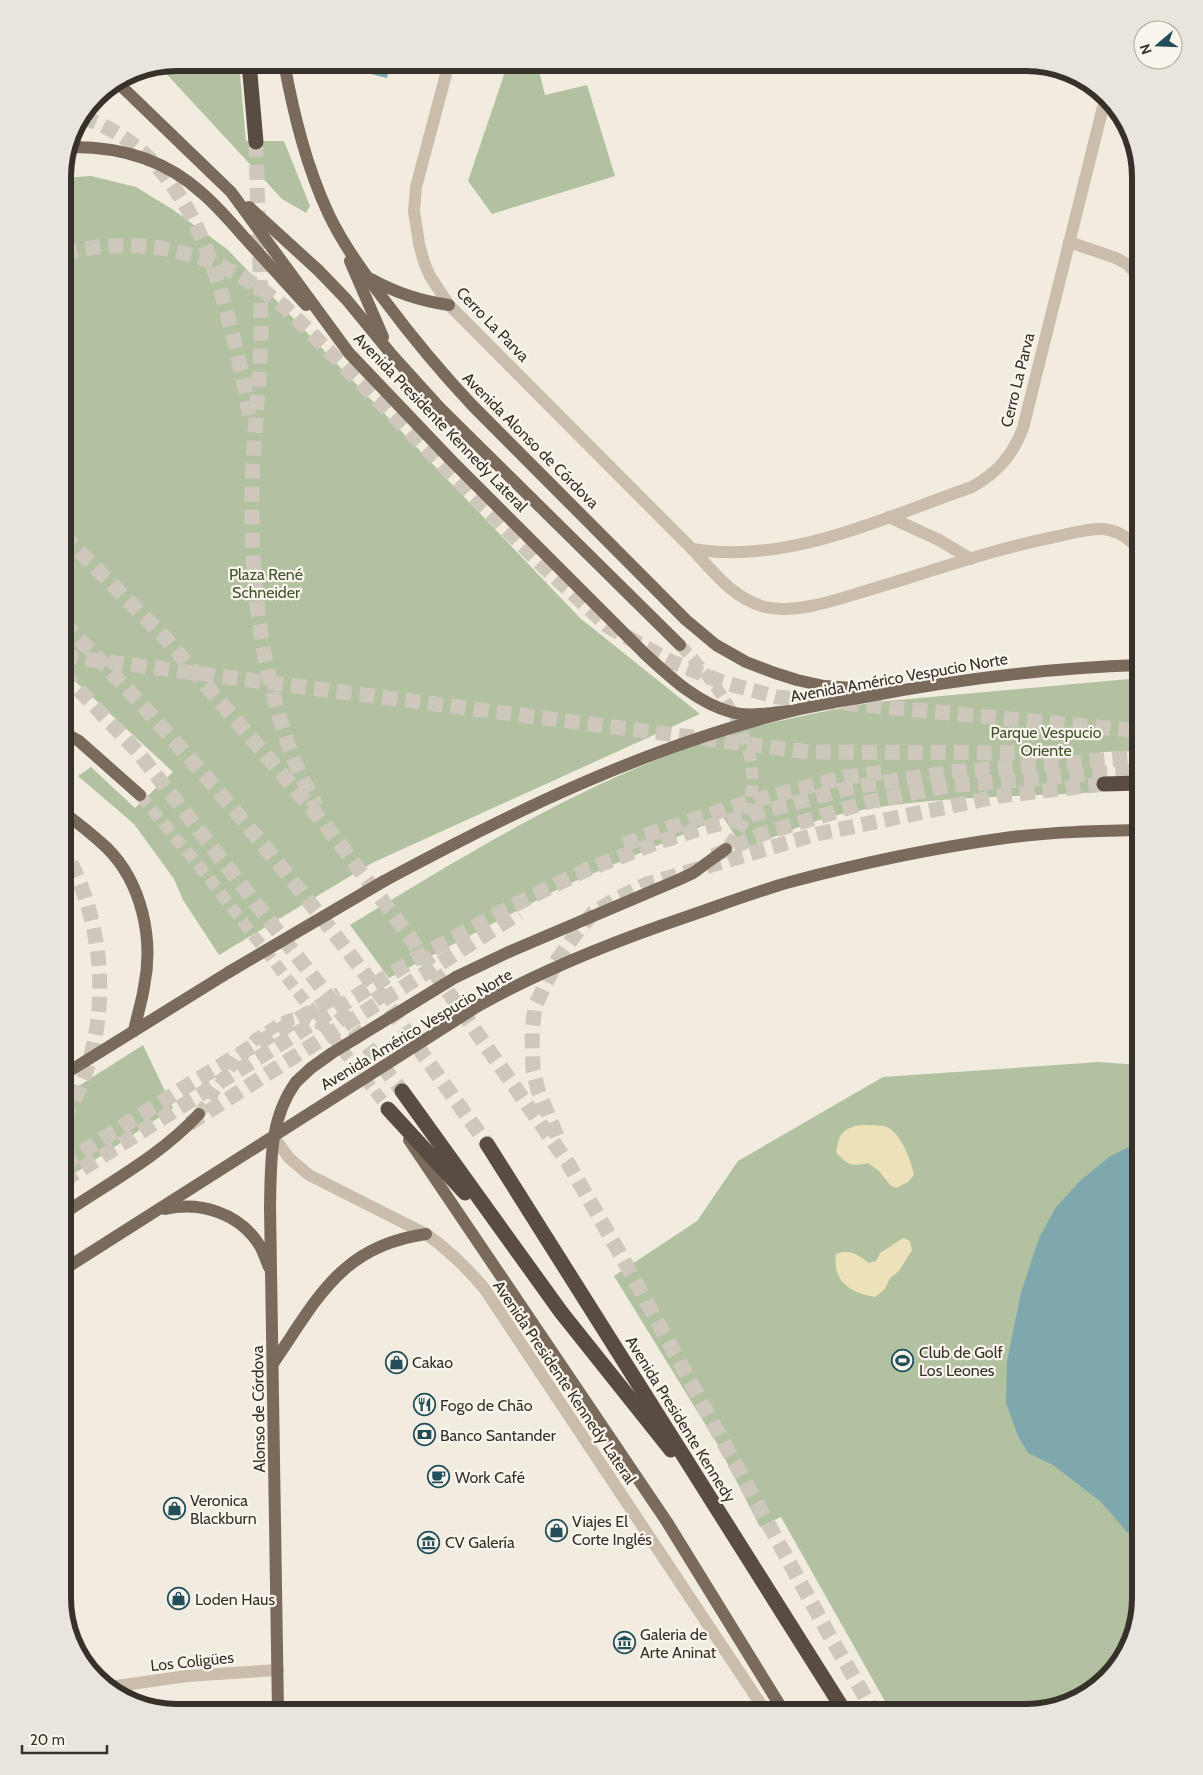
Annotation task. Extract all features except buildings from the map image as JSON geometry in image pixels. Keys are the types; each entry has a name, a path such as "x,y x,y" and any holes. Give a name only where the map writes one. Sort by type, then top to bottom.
{"highway":[{"path":"250,71 256,142"},
{"path":"1104,784 1132,783"},
{"path":"402,1092 512,1246 579,1335 716,1506"},
{"path":"386,1106 512,1246"},
{"name":"Avenida Presidente Kennedy","path":"487,1144 841,1704"}],"main road":[{"name":"Avenida Alonso de Córdova","path":"286,71 302,144 314,179 340,236 401,322 450,381 686,620 716,645 746,662 797,680 824,686 895,691"},
{"name":"Avenida Presidente Kennedy Lateral","path":"122,87 231,192 350,353 449,458 610,620 670,676 707,703 732,713 759,714 789,711"},
{"path":"76,147 111,149 136,155 160,164 182,177 202,192 220,210 350,353"},
{"path":"231,192 318,270 346,299 392,355 440,408 680,645"},
{"path":"340,236 362,293 392,355"},
{"path":"366,275 388,288 412,298 448,305"},
{"name":"Avenida Américo Vespucio Norte","path":"71,1070 229,972 384,881 538,802 618,769 729,729 789,711 944,683 1049,670 1132,665"},
{"path":"71,734 140,795"},
{"path":"71,736 79,741"},
{"path":"71,819 108,849 127,874 138,898 146,926 147,959 144,986 134,1031"},
{"name":"Avenida Américo Vespucio Norte","path":"71,1264 478,1006 514,986 642,932 789,882 861,864 915,853 998,840 1082,832 1132,830"},
{"name":"Alonso de Córdova","path":"278,1704 274,1362 270,1208 273,1136 282,1106 296,1082 311,1068 332,1053 456,977 511,951 678,880 726,849"},
{"name":"Avenida Presidente Kennedy Lateral","path":"386,1106 667,1522 779,1704"},
{"path":"71,1208 161,1150 199,1114"},
{"path":"157,1210 179,1206 194,1206 208,1208 231,1218 240,1224 260,1246 272,1272"},
{"path":"274,1362 305,1315 324,1290 343,1270 360,1256 389,1242 426,1234"}],"street":[{"name":"Cerro La Parva","path":"447,71 416,187 414,210 419,244 430,276 448,305 740,597 766,607 794,608 839,599 1028,542 1091,530 1104,529 1115,532 1126,536 1132,543"},
{"name":"Cerro La Parva","path":"692,549 722,552 756,551 792,546 826,538 972,487 997,469 1013,450 1023,428 1103,105"},
{"path":"1069,242 1116,258 1132,269"},
{"path":"889,517 938,540 972,559"},
{"name":"Avenida Presidente Kennedy Lateral","path":"273,1136 289,1158 309,1175 426,1234 461,1262 484,1288 761,1704"},
{"name":"Los Coligües","path":"118,1686 187,1676 278,1670"}],"green space":[{"path":"240,71 246,141 284,141 310,206 306,213 282,199 165,72"},
{"path":"505,71 539,71 545,95 587,85 615,176 492,214 468,181"},
{"name":"Plaza René Schneider","path":"91,176 136,187 172,209 227,249 580,618 700,714 372,863 219,955 183,900 174,879 134,824 78,776 91,767 135,808 173,772 71,677 71,177"},
{"name":"Parque Vespucio Oriente","path":"1132,679 1132,751 1100,752 1101,792 944,800 881,807 824,819 744,849 723,817 564,886 389,978 350,925 506,832 587,790 629,771 695,745 746,729 825,711 876,702"},
{"path":"143,1045 173,1108 71,1176 71,1091"},
{"name":"Club de Golf Los Leones","path":"1099,1062 1132,1064 1131,1612 1124,1638 1118,1651 1101,1673 1079,1690 1053,1700 1026,1704 886,1704 781,1517 760,1527 718,1445 614,1276 697,1221 738,1161 883,1077"}],"sand":[{"path":"860,1125 884,1126 895,1133 904,1146 913,1169 914,1175 908,1182 896,1188 890,1185 879,1171 868,1163 850,1164 843,1160 836,1152 842,1133 849,1128"},
{"path":"903,1238 910,1241 912,1250 899,1271 890,1278 885,1289 875,1297 858,1293 845,1285 840,1279 837,1272 836,1254 853,1253 869,1263 876,1261 880,1253"}],"water":[{"path":"367,71 389,71 387,78 367,73"},
{"path":"1132,1145 1132,1535 1128,1533 1101,1502 1053,1465 1028,1453 1018,1436 1006,1403 1007,1361 1021,1293 1039,1238 1056,1207 1080,1181 1109,1157"}],"tunnel":[{"path":"88,120 114,132 141,151 163,174 182,200 198,229 211,260 221,292 238,359 249,415"},
{"path":"256,142 261,331 252,489 254,573 261,633 273,692 290,750 316,806"},
{"path":"71,252 105,246 127,245 170,250 212,262 252,283 285,307 544,567 609,627 670,661 722,682 777,697 1132,730"},
{"path":"71,543 167,640 324,823 409,936 568,1163 869,1704"},
{"path":"71,631 173,739 243,820 362,970 487,1144"},
{"path":"680,645 718,690 734,715 745,741 752,768 751,795 743,822 726,849"},
{"path":"71,657 808,752 1073,753"},
{"path":"71,681 138,752 402,1091"},
{"path":"71,1176 415,959 512,906 586,870 696,830 849,788 950,772 1132,758"},
{"path":"713,856 762,834 868,802 947,786 1132,771"},
{"path":"624,845 650,834 745,803 846,777 887,772"},
{"path":"557,1136 538,1090 533,1070 532,1033 535,1006 558,959 593,913 647,884 817,834 1000,796 1104,784"},
{"path":"140,795 208,877 384,1103"},
{"path":"71,864 79,880 90,914 97,949 100,984 98,1020 91,1055 80,1088 71,1105"},
{"path":"189,1124 519,913"},
{"path":"71,1159 193,1082 340,994"},
{"path":"199,1114 240,1054 256,1039 291,1019 302,1017 324,1026"}],"place":[{"name":"Club de Golf Los Leones","path":"903,1361"},
{"name":"Cakao","path":"396,1362"},
{"name":"Fogo de Chão","path":"424,1405"},
{"name":"Banco Santander","path":"424,1435"},
{"name":"Work Café","path":"439,1477"},
{"name":"Veronica Blackburn","path":"174,1509"},
{"name":"Viajes El Corte Inglés","path":"556,1530"},
{"name":"CV Galería","path":"429,1542"},
{"name":"Loden Haus","path":"179,1599"},
{"name":"Galeria de Arte Aninat","path":"624,1643"}]}
